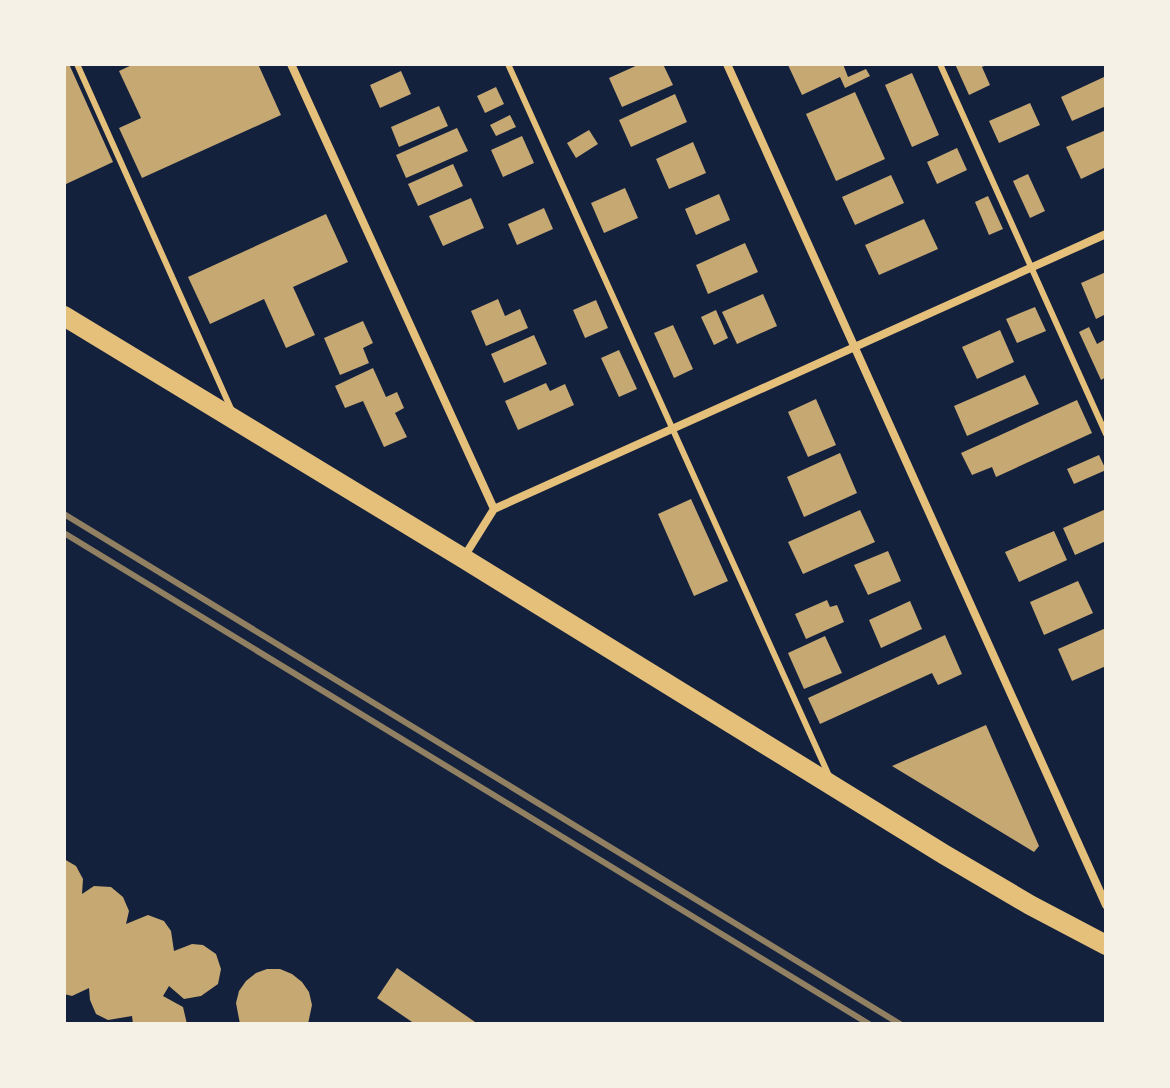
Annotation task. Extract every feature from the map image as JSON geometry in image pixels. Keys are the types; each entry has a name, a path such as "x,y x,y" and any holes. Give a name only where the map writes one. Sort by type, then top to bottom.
{"main road":[{"path":"64,316 835,788 1030,905 1106,945"}],"street":[{"path":"291,64 494,509"},
{"path":"727,64 1106,905"},
{"path":"463,558 494,509 1106,234"}],"lane":[{"path":"77,64 236,420"},
{"path":"508,64 835,788"},
{"path":"940,64 1106,434"}],"building":[{"path":"64,64 69,64 113,162 64,185"},
{"path":"134,64 258,64 281,115 142,178 119,128 141,118 119,71"},
{"path":"640,64 663,64 673,85 622,107 609,78"},
{"path":"843,64 848,77 866,69 870,76 845,88 840,77 802,95 788,65"},
{"path":"955,64 988,64 982,67 990,85 969,95"},
{"path":"401,71 411,94 380,108 370,85"},
{"path":"912,73 939,135 912,147 885,85"},
{"path":"1104,77 1106,106 1072,121 1061,97"},
{"path":"496,87 504,104 485,113 477,96"},
{"path":"855,92 885,159 836,181 806,114"},
{"path":"675,94 687,122 631,147 619,120"},
{"path":"1030,103 1040,125 999,143 989,121"},
{"path":"439,106 448,126 399,147 391,127"},
{"path":"510,115 516,127 496,136 490,125"},
{"path":"457,128 468,151 406,178 396,155"},
{"path":"589,130 598,144 576,158 567,143"},
{"path":"1106,130 1106,167 1081,179 1066,147"},
{"path":"522,136 534,163 503,177 491,150"},
{"path":"693,142 706,173 669,189 656,159"},
{"path":"957,148 967,170 937,184 927,162"},
{"path":"453,164 463,186 418,206 408,184"},
{"path":"1028,174 1045,211 1030,218 1013,181"},
{"path":"891,175 904,203 855,225 842,197"},
{"path":"625,188 638,218 604,233 591,203"},
{"path":"719,194 730,220 696,235 685,209"},
{"path":"988,196 1003,229 989,235 975,202"},
{"path":"471,198 484,228 443,246 429,216"},
{"path":"544,208 553,229 517,245 508,224"},
{"path":"326,214 348,262 293,287 315,335 286,348 264,299 210,324 188,277"},
{"path":"924,219 938,249 879,275 865,245"},
{"path":"745,243 758,272 708,294 696,265"},
{"path":"1106,272 1106,314 1096,319 1081,283"},
{"path":"763,294 777,326 737,344 722,312"},
{"path":"498,299 505,316 520,309 528,328 486,346 471,311"},
{"path":"596,300 608,328 585,338 573,310"},
{"path":"1035,307 1046,331 1017,343 1006,319"},
{"path":"716,310 728,338 714,345 701,317"},
{"path":"363,321 373,343 363,348 369,363 340,375 324,338"},
{"path":"673,325 693,369 674,378 654,333"},
{"path":"1089,327 1097,344 1106,339 1106,377 1101,380 1079,332"},
{"path":"1000,330 1014,362 977,379 962,347"},
{"path":"534,335 547,364 504,383 491,354"},
{"path":"619,350 637,389 619,397 601,358"},
{"path":"373,368 386,397 397,392 404,408 395,413 407,437 384,447 363,401 345,408 335,386"},
{"path":"1025,375 1039,404 967,436 954,406"},
{"path":"546,383 550,391 565,384 574,405 518,430 505,401"},
{"path":"816,399 836,445 808,457 788,412"},
{"path":"1077,400 1092,433 996,477 992,467 972,475 961,453"},
{"path":"840,453 857,493 804,517 787,477"},
{"path":"1099,455 1106,470 1074,484 1067,469"},
{"path":"691,499 728,581 694,596 658,514"},
{"path":"1106,509 1106,541 1075,555 1063,528"},
{"path":"860,510 875,542 803,574 788,542"},
{"path":"1054,531 1067,560 1019,582 1005,552"},
{"path":"888,551 901,581 868,595 854,565"},
{"path":"1078,581 1093,613 1044,635 1030,602"},
{"path":"827,600 830,607 837,605 844,622 806,639 795,614"},
{"path":"910,601 922,629 881,648 869,620"},
{"path":"1106,628 1106,666 1072,681 1058,649"},
{"path":"945,635 962,674 938,685 932,673 820,724 808,698"},
{"path":"825,636 842,673 804,689 788,653"},
{"path":"986,725 1039,846 1034,852 892,766"},
{"path":"64,859 76,866 83,879 82,894 94,886 111,887 123,897 129,911 126,924 148,915 164,921 171,931 174,951 192,944 203,945 216,954 221,969 218,984 201,996 184,999 169,986 163,996 183,1007 187,1024 133,1024 132,1016 108,1020 96,1014 89,988 72,996 64,994"},
{"path":"397,968 478,1024 415,1024 377,998"},
{"path":"280,969 302,982 309,992 312,1005 308,1024 240,1024 236,1003 239,991 256,973"}],"railway":[{"path":"64,514 900,1024"},
{"path":"64,533 869,1024"}]}
